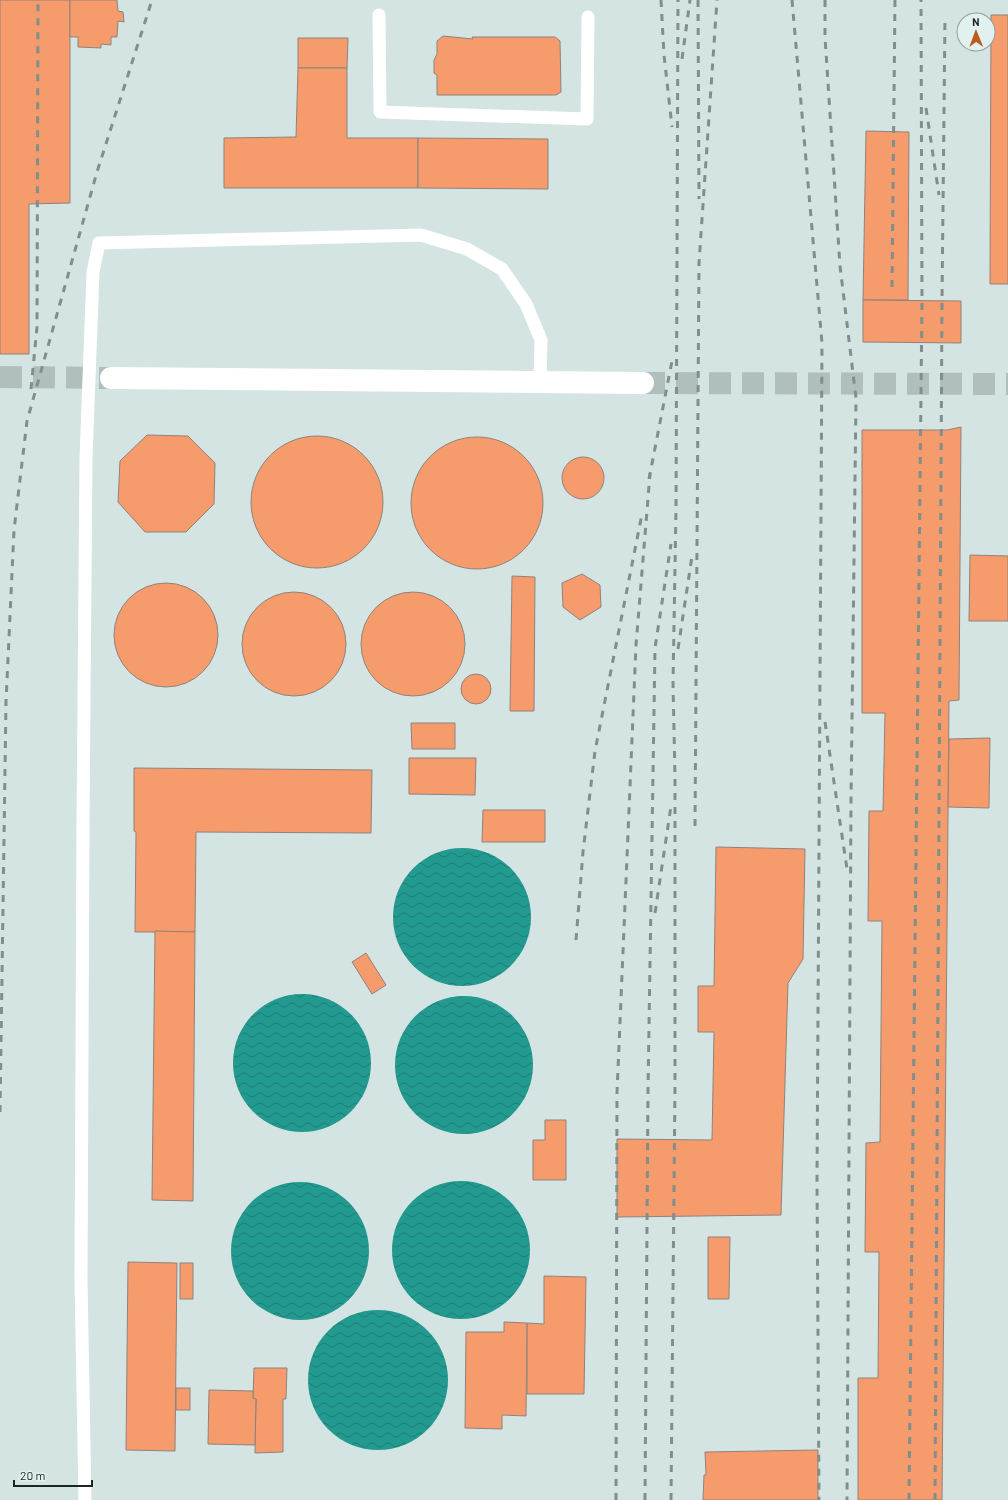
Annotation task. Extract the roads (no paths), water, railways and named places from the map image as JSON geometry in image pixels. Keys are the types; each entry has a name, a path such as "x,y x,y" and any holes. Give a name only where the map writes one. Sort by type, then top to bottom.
{"street":[{"path":"111,378 643,383"}],"lane":[{"path":"379,15 380,112 587,119 588,17"},
{"path":"85,1500 81,1264 86,466 93,272 99,243 421,235 467,249 502,268 526,304 541,340 540,381"}],"water":[{"path":"455,848 469,848 495,856 511,868 523,884 526,891 530,904 530,930 526,943 523,950 511,966 495,978 488,981 469,986 455,986 429,978 413,966 401,950 398,943 393,924 393,910 401,884 413,868 429,856 436,853"},
{"path":"309,994 335,1002 346,1009 356,1019 366,1036 370,1049 370,1077 366,1090 356,1107 346,1117 329,1127 316,1131 295,1132 269,1124 258,1117 248,1107 238,1090 234,1077 233,1056 241,1030 248,1019 258,1009 275,999 288,995"},
{"path":"464,996 490,1001 513,1016 528,1039 533,1065 528,1091 513,1114 490,1129 464,1134 438,1129 415,1114 400,1091 395,1065 400,1039 415,1016 438,1001"},
{"path":"454,1181 468,1181 494,1189 510,1201 522,1217 525,1224 529,1237 529,1263 525,1276 522,1283 510,1299 494,1311 487,1314 468,1319 454,1319 428,1311 412,1299 400,1283 397,1276 392,1257 392,1243 400,1217 412,1201 428,1189 435,1186"},
{"path":"307,1182 327,1187 339,1193 354,1207 364,1224 368,1237 368,1265 364,1278 358,1290 344,1305 327,1315 314,1319 293,1320 273,1315 261,1309 246,1295 236,1278 232,1265 231,1244 236,1224 242,1212 256,1197 273,1187 286,1183"},
{"path":"378,1310 398,1313 405,1316 417,1322 432,1336 445,1360 448,1380 445,1400 442,1407 436,1419 422,1434 398,1447 378,1450 358,1447 351,1444 339,1438 324,1424 311,1400 308,1380 311,1360 314,1353 320,1341 334,1326 358,1313"}],"tunnel":[{"path":"0,377 111,378"},
{"path":"643,383 1008,384"}],"railway":[{"path":"31,389 37,327 38,0"},
{"path":"0,1112 6,702 14,530 27,421 97,172 152,0"},
{"path":"661,0 664,55 672,127"},
{"path":"671,1500 675,1086 675,777 673,683 676,509 678,0"},
{"path":"682,59 690,0"},
{"path":"698,0 699,199"},
{"path":"695,826 699,263 717,0"},
{"path":"792,0 822,343 817,1180 819,1500"},
{"path":"825,0 825,37 840,266 856,398 851,802 847,1500"},
{"path":"892,287 895,0"},
{"path":"909,1500 922,301 921,0"},
{"path":"935,1500 945,17"},
{"path":"926,108 939,195"},
{"path":"649,479 672,361"},
{"path":"616,1500 617,1093 636,645 650,474"},
{"path":"576,940 583,852 595,751 642,514"},
{"path":"645,1500 648,1090 655,648 671,544"},
{"path":"678,649 692,556"},
{"path":"825,722 847,869"},
{"path":"655,913 671,806"}]}
